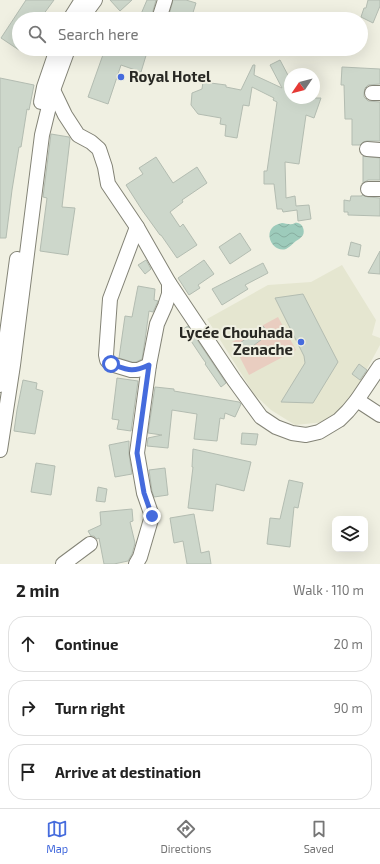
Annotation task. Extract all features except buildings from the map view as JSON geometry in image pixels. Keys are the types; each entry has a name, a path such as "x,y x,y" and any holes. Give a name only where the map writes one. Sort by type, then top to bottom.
{"street":[{"path":"74,12 82,0"},
{"path":"86,12 95,0"},
{"path":"161,12 165,0"},
{"path":"0,385 6,317 30,151 44,87 55,56"},
{"path":"0,450 13,365 42,135 53,90 65,56"},
{"path":"53,90 65,115 78,135 91,142 99,149 105,167 108,184 137,227 169,283 234,380 261,417 276,427 292,433 306,435 319,432 339,420 357,400 380,366"},
{"path":"137,227 110,299 106,355 111,364 131,370 138,370 149,365"},
{"path":"136,564 140,557 152,516 144,493 137,453 149,365 158,324 169,294 169,283"},
{"path":"357,400 380,415"},
{"path":"63,564 90,544"}],"shaded area":[{"name":"Lycée Chouhada Zenache","path":"342,265 376,320 372,335 380,338 380,345 350,400 325,422 295,425 271,410 254,394 207,319 268,285 311,282"},
{"path":"278,317 296,350 249,375 232,342"}],"water":[{"path":"282,223 300,224 304,232 301,237 286,249 276,248 270,239 269,234 275,225"}],"place":[{"name":"Royal Hotel","path":"121,77"},
{"name":"Lycée Chouhada Zenache","path":"301,342"}],"route":[{"path":"111,364 131,370 138,370 149,365 137,453 144,493 152,516"}]}
